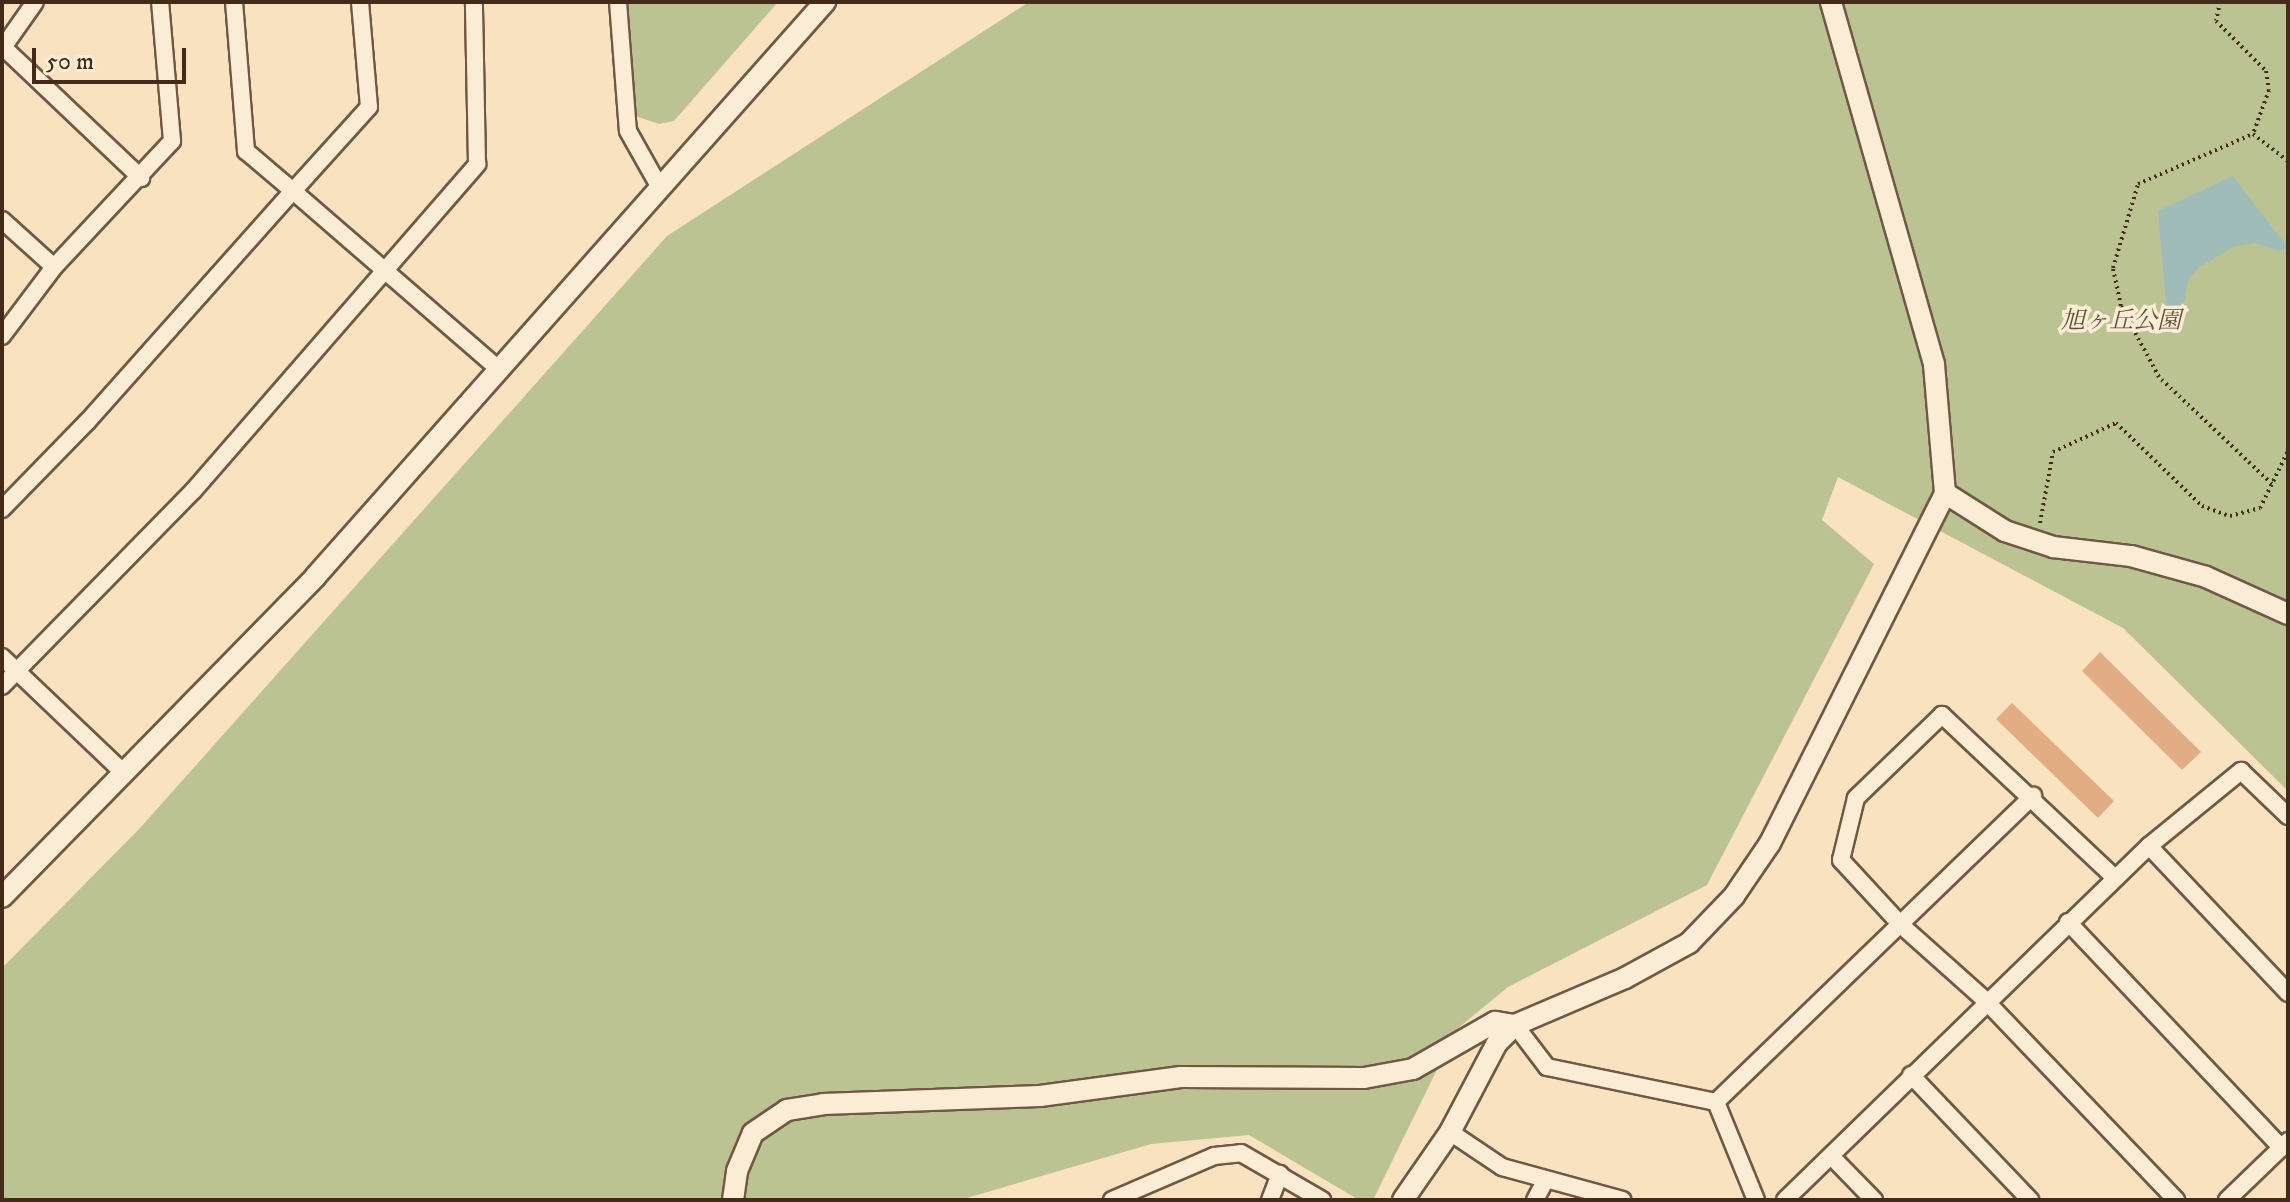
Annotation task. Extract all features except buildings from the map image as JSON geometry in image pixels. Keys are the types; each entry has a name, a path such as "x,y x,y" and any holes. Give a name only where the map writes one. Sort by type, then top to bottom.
{"street":[{"path":"35,2 2,47 141,178"},
{"path":"2,336 54,267 141,178 172,141 160,2"},
{"path":"234,2 246,151 497,368"},
{"path":"2,509 87,422 369,107 360,2"},
{"path":"2,686 194,490 387,272 477,164 474,2"},
{"path":"618,2 628,131 659,186"},
{"path":"2,897 315,577 497,368 825,2"},
{"path":"1403,1200 1450,1132 1497,1043 1515,1025 1625,978 1689,943 1734,896 1770,843 1945,493 1934,364 1831,2"},
{"path":"2,220 54,267"},
{"path":"1945,493 2005,531 2037,541 2131,556 2192,573 2288,614"},
{"path":"2,657 124,773"},
{"path":"2115,878 2033,796 1942,715 1904,748 1856,798 1841,860 1900,924 1985,1000 2176,1200"},
{"path":"1785,1200 1985,1000 2149,846 2241,771 2288,816"},
{"path":"1716,1102 2033,796"},
{"path":"2149,846 2288,993"},
{"path":"2068,922 2285,1144 2227,1200"},
{"path":"733,1200 737,1171 753,1133 787,1110 823,1104 1040,1096 1181,1077 1364,1078 1413,1069 1495,1022 1515,1025 1547,1067 1716,1102"},
{"path":"1911,1075 2030,1200"},
{"path":"1716,1102 1756,1200"},
{"path":"1450,1132 1502,1167 1623,1200"},
{"path":"1112,1200 1214,1156 1241,1153 1322,1200"},
{"path":"1831,1156 1874,1200"},
{"path":"1270,1200 1280,1174"},
{"path":"1535,1200 1545,1181"}],"path":[{"path":"2220,2 2216,21 2221,29 2266,71 2269,90 2253,134 2138,184 2113,268 2121,306 2159,377 2272,484"},
{"path":"2253,134 2288,161"},
{"path":"2037,541 2053,452 2116,423 2202,506 2230,516 2260,508 2288,455"}],"green space":[{"path":"626,2 778,2 674,121 659,124 635,116"},
{"name":"旭ヶ丘公園","path":"1029,2 2288,2 2288,791 2123,628 1838,477 1822,520 1874,564 1707,885 1508,987 1457,1029 1373,1200 1359,1200 1249,1135 1151,1144 960,1200 2,1200 2,968 141,827 667,236"}],"water":[{"path":"2233,176 2288,248 2280,251 2255,243 2233,247 2200,267 2189,278 2180,322 2168,325 2158,211"}]}
